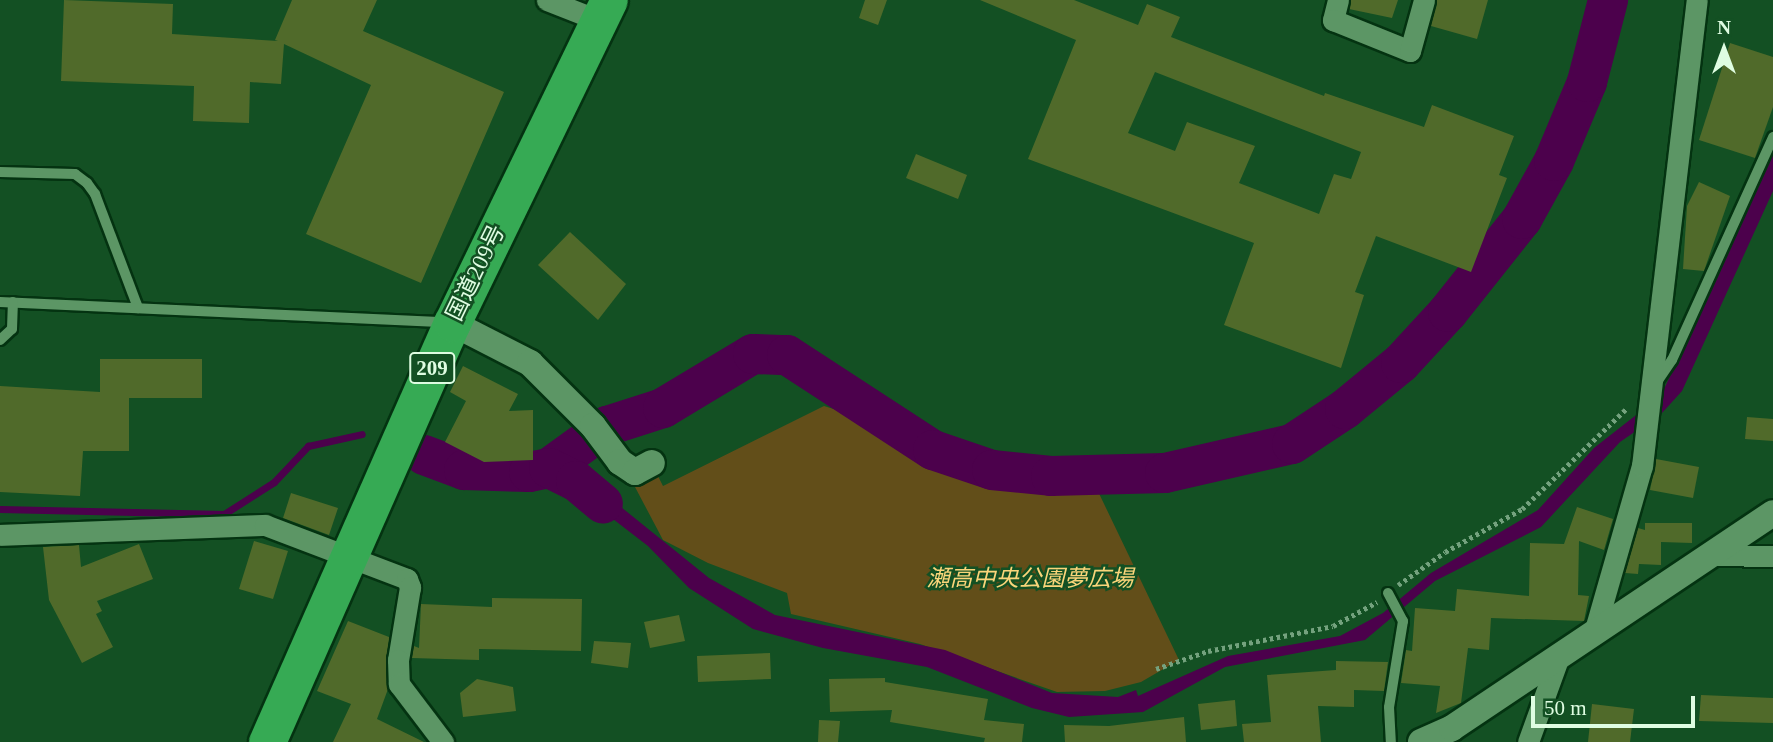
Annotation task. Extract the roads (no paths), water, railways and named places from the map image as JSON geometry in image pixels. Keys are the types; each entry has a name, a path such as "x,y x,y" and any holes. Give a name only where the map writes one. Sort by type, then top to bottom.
{"highway":[{"name":"国道209号","path":"267,742 452,323 604,11"}],"street":[{"path":"547,0 604,11"},
{"path":"1338,0 1334,19 1409,51 1424,0"},
{"path":"1594,633 1642,466 1697,0"},
{"path":"452,323 530,363 593,426 621,462 635,472 652,463"},
{"path":"1421,742 1452,728 1773,513"},
{"path":"0,535 265,524 346,559 407,579 410,587 398,660 399,684 443,742"},
{"path":"1711,555 1773,556"},
{"path":"1528,742 1558,659"}],"lane":[{"path":"1651,390 1672,359 1773,137"},
{"path":"0,172 75,174 87,183 138,308"},
{"path":"0,302 452,323"},
{"path":"0,341 12,330 13,302"},
{"path":"1388,593 1403,621 1390,707 1391,742"}],"waterway":[{"path":"424,455 464,470 529,472 549,468 607,426 663,408 753,354 787,355 933,450 992,470 1051,476 1165,473 1292,444 1345,409 1401,363 1448,312 1522,219 1554,161 1587,82 1608,0"},
{"path":"0,509 224,514 274,482 308,446 362,434"},
{"path":"549,468 576,481 603,504"}],"park label":[{"name":"瀬高中央公園夢広場","path":"1030,579"}]}
